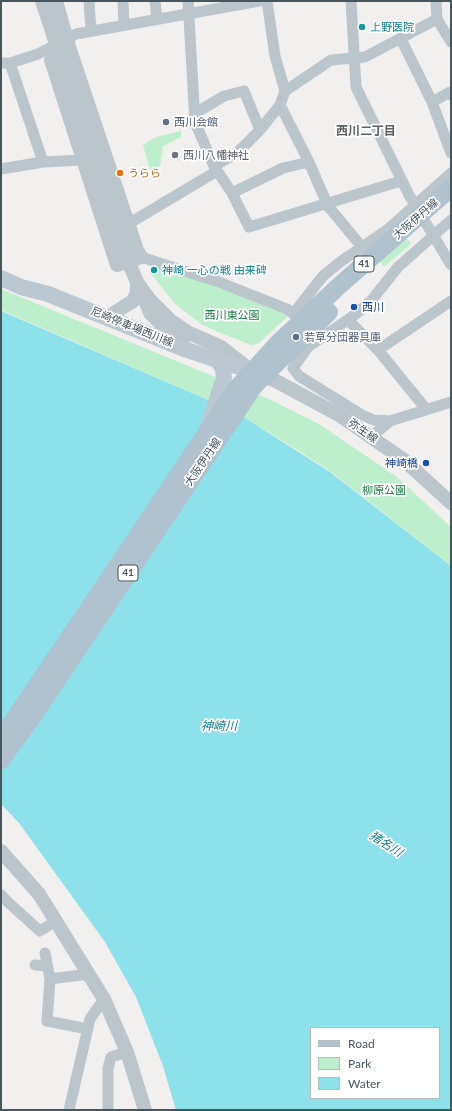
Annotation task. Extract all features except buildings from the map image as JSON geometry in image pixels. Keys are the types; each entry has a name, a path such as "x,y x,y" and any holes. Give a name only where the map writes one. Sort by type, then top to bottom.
{"main road":[{"name":"大阪伊丹線","path":"1,739 206,433 253,378 340,285 451,188"},
{"name":"大阪伊丹線","path":"283,347 451,205"},
{"name":"尼崎停車場西川線","path":"1,278 108,317 253,378"},
{"path":"206,433 208,422 222,384 218,364"},
{"name":"大阪伊丹線","path":"1,760 28,723 253,378"}],"street":[{"path":"42,1 64,44 141,257"},
{"path":"56,1 64,44"},
{"path":"89,1 91,31"},
{"path":"123,1 124,25"},
{"path":"155,1 157,19"},
{"path":"188,1 195,122 216,168 232,193 249,227 401,181"},
{"path":"259,1 227,4 188,13 76,34 64,44 51,60 117,265 141,257 219,282 294,313 318,339"},
{"path":"128,224 237,153 260,130 280,105 285,91 275,56 267,1"},
{"path":"351,1 353,57 356,87 401,181 451,265"},
{"path":"436,1 437,19 447,28 451,42"},
{"path":"285,91 331,60 365,57 437,19"},
{"path":"401,39 432,102 451,153"},
{"path":"44,162 6,63 38,54 64,44"},
{"name":"弥生線","path":"64,44 90,145 131,268 137,282 155,306 170,320 189,333 221,347 253,378 276,381 324,406 371,437 404,460 451,503"},
{"path":"194,114 224,96 244,91 260,130"},
{"path":"432,102 450,92 451,95"},
{"path":"280,105 309,162 326,203 362,247"},
{"path":"1,169 44,162 82,160"},
{"path":"232,193 283,168 309,162"},
{"path":"294,313 318,280 340,262 387,230 451,173"},
{"path":"390,422 374,420 362,415 320,390 294,372 294,366 308,347 348,320 371,301 398,266 451,220"},
{"path":"108,317 133,302 137,292 137,282"},
{"path":"137,282 149,314 173,336 218,364"},
{"path":"378,350 451,301"},
{"path":"348,320 378,350 426,409"},
{"path":"371,437 390,422 451,402"},
{"path":"1,851 39,894 57,920 104,999 127,1052 145,1110"},
{"path":"1,894 40,931 57,920"},
{"path":"45,953 50,979 47,1021 88,1029"},
{"path":"35,965 47,966"},
{"path":"50,979 89,974"},
{"path":"69,1110 90,1019 104,999"},
{"path":"108,1110 108,1068 111,1058 127,1052"}],"green space":[{"path":"181,131 181,137 163,146 160,166 150,170 143,145 156,137"},
{"path":"400,228 411,244 384,267 373,251"},
{"name":"西川東公園","path":"154,265 223,288 284,311 288,316 258,344 251,345 201,324 175,304 149,271"},
{"name":"柳原公園","path":"1,289 269,399 319,424 397,477 451,527 451,566 330,471 291,446 248,420 206,399 1,310"}],"water":[{"name":"神崎川","path":"1,311 206,399 245,418 330,472 451,566 451,1110 176,1110 163,1066 136,997 105,942 19,823 1,804"}],"place":[{"name":"上野医院","path":"362,27"},
{"name":"西川会館","path":"166,122"},
{"name":"西川八幡神社","path":"175,155"},
{"name":"うらら","path":"120,173"},
{"name":"神崎 一心の戦 由来碑","path":"154,270"},
{"name":"西川","path":"354,307"},
{"name":"若草分団器具庫","path":"296,337"},
{"name":"神崎橋","path":"426,463"}],"district":[{"name":"西川二丁目","path":"366,131"}],"water label":[{"name":"猪名川","path":"386,844"}]}
